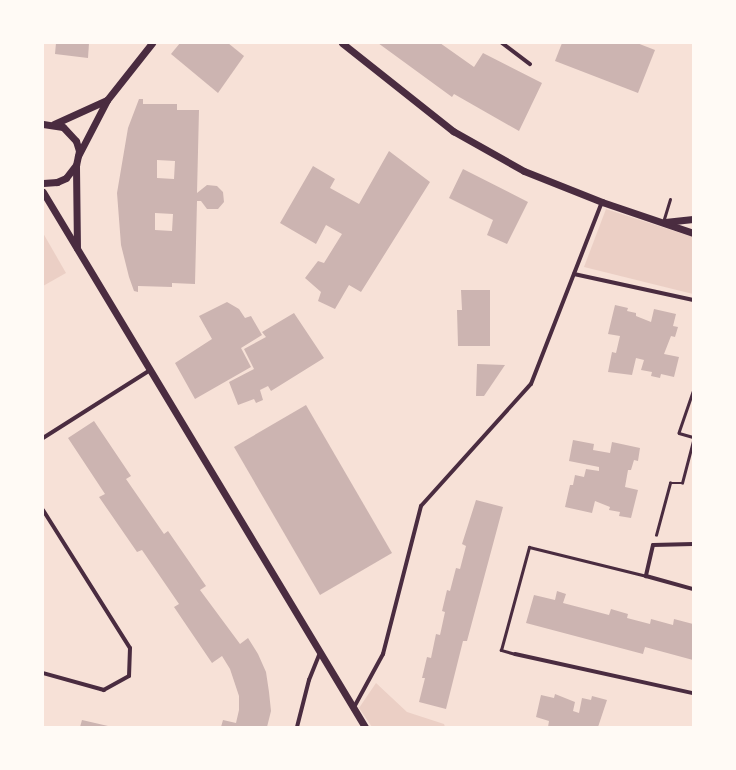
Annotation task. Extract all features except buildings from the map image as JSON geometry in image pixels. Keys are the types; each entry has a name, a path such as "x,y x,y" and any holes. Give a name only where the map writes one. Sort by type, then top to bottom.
{"street":[{"path":"77,248 76,165 78,156 107,100 152,43"},
{"path":"342,43 453,131 524,171 602,202 693,233"},
{"path":"502,43 530,64"},
{"path":"43,124 54,124 107,100"},
{"path":"54,124 71,133 76,141 78,156"},
{"path":"43,183 57,182 66,178 76,165"},
{"path":"43,192 365,727"},
{"path":"353,709 383,654 421,506 531,384 602,202"},
{"path":"663,222 693,219"},
{"path":"574,274 693,300"},
{"path":"43,438 150,370"},
{"path":"43,510 130,648 129,676 104,690 43,673"},
{"path":"693,544 653,545 646,576 693,589"},
{"path":"297,727 309,680 320,653"},
{"path":"515,654 693,693"}],"lane":[{"path":"663,222 670,199"},
{"path":"515,654 501,650 529,546 646,576"}],"path":[{"path":"693,392 679,433 693,438"},
{"path":"653,545 670,483 682,483 693,441"}],"shaded area":[{"path":"606,209 693,237 693,294 584,267"},
{"path":"43,233 66,273 43,286"},
{"path":"376,683 407,712 444,724 445,727 372,727 359,708"}]}
